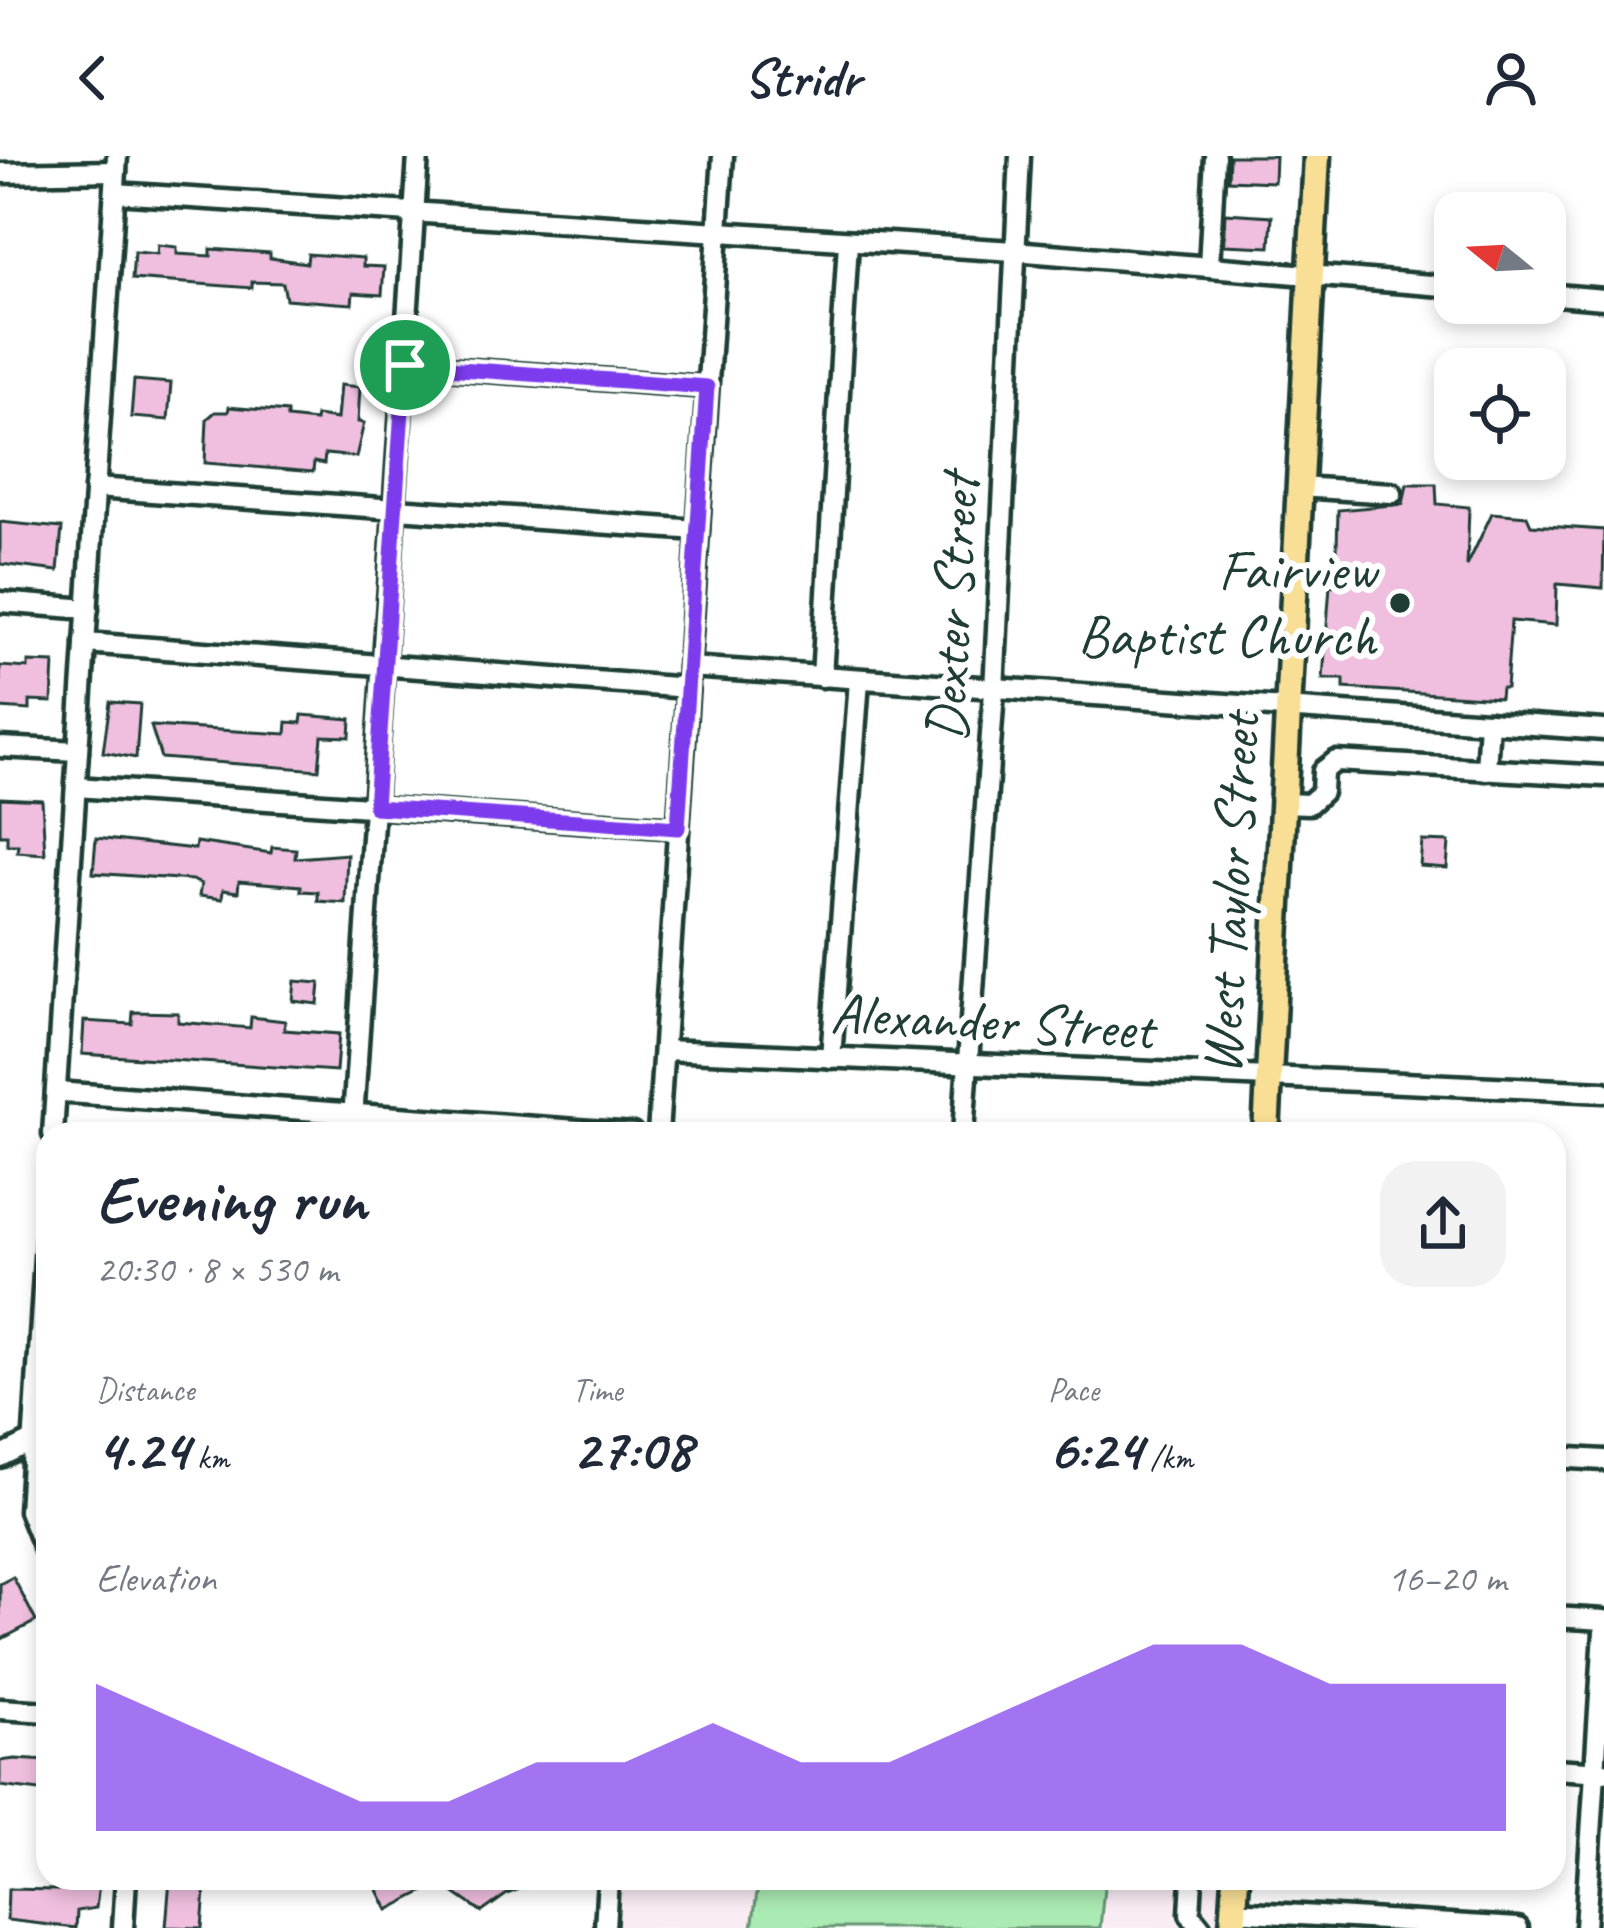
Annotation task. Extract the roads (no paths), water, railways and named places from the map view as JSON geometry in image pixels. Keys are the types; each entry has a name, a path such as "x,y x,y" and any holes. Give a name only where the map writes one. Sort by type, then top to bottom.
{"main road":[{"name":"West Taylor Street","path":"1267,1122 1317,156"},
{"path":"1234,1920 1235,1890"}],"street":[{"path":"353,1122 418,156"},
{"path":"659,1122 722,156"},
{"name":"Dexter Street","path":"963,1122 994,691 1020,156"},
{"path":"1209,266 1215,156"},
{"path":"0,172 117,164 54,1122"},
{"path":"115,193 717,236 1014,251 1434,285"},
{"path":"822,677 848,242"},
{"path":"1566,296 1604,299"},
{"path":"405,365 707,387"},
{"path":"1299,487 1392,493"},
{"path":"95,488 698,530"},
{"path":"0,602 88,609"},
{"path":"85,644 688,688"},
{"path":"689,667 1604,730"},
{"path":"831,1058 859,680"},
{"path":"1486,770 1489,722"},
{"path":"0,747 78,751"},
{"path":"1283,803 1309,804 1322,792 1323,771 1336,761 1604,776"},
{"path":"76,787 678,828"},
{"name":"Alexander Street","path":"664,1050 1269,1081 1604,1092"},
{"path":"56,1092 481,1122"},
{"path":"0,1457 36,1441"},
{"path":"1566,1458 1604,1460"},
{"path":"36,1465 29,1511 36,1528"},
{"path":"1566,1618 1604,1620"},
{"path":"1585,1928 1599,1771 1604,1632"},
{"path":"0,1709 36,1711"},
{"path":"1566,1770 1599,1771"},
{"path":"123,1928 126,1890"},
{"path":"605,1928 607,1890"},
{"path":"1191,1890 1190,1914 1201,1928"},
{"path":"1234,1920 1517,1928"}],"place":[{"name":"Fairview Baptist Church","path":"1400,603"}]}
